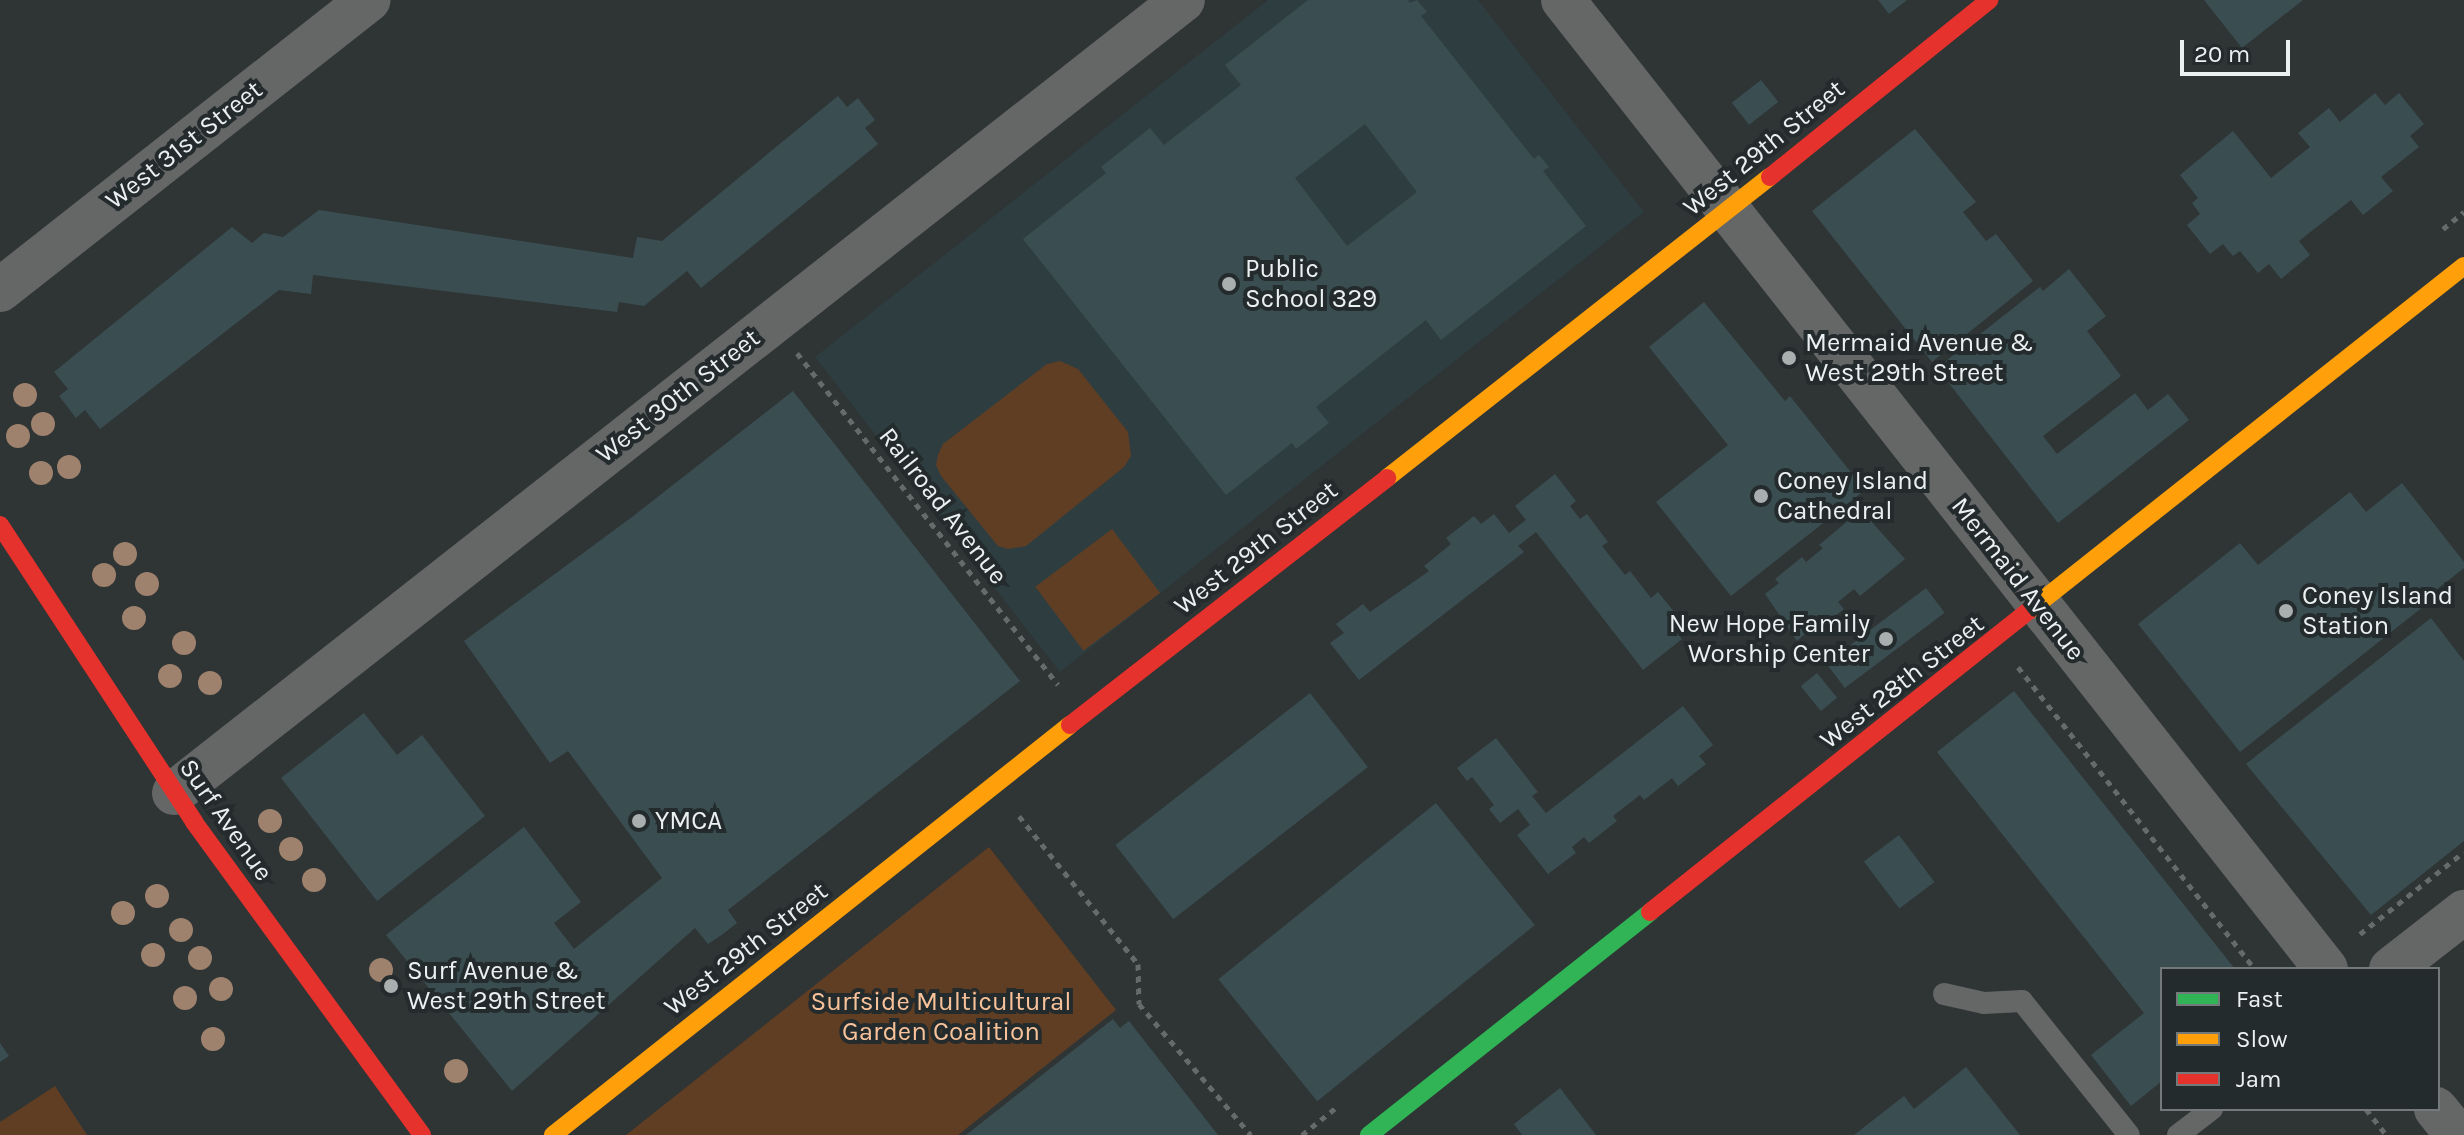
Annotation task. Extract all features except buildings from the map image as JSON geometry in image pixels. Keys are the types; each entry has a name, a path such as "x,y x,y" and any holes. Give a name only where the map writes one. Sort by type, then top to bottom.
{"street":[{"name":"West 31st Street","path":"0,290 369,0"},
{"name":"West 30th Street","path":"174,793 1183,0"},
{"name":"Mermaid Avenue","path":"1563,0 2324,967"},
{"name":"West 29th Street","path":"553,1135 1729,211 1989,0"},
{"name":"West 28th Street","path":"1369,1135 2040,606 2464,266"},
{"name":"Surf Avenue","path":"0,525 174,793 422,1135"},
{"path":"2394,967 2464,912"},
{"path":"2438,1111 2457,1135"}],"lane":[{"path":"1944,994 1984,1003 2022,1001 2129,1135"},
{"path":"2178,1135 2209,1111"}],"path":[{"name":"Railroad Avenue","path":"796,352 1058,685"},
{"path":"2010,657 2253,967"},
{"path":"1019,816 1138,964 1139,1004 1251,1135"},
{"path":"2360,934 2464,852"},
{"path":"2368,1111 2386,1135"}],"shaded area":[{"name":"Public School 329","path":"1268,0 1478,0 1644,212 1060,672 815,357"}],"green space":[{"path":"1060,361 1078,369 1128,432 1131,456 1124,467 1026,546 1008,549 998,546 941,476 936,465 938,455 943,444 1047,364"},
{"path":"1112,529 1160,593 1083,651 1035,587"},
{"name":"Surfside Multicultural Garden Coalition","path":"989,847 1116,1010 958,1135 626,1135"},
{"path":"55,1086 87,1135 0,1135 0,1122"}],"traffic: fast":[{"path":"1369,1135 1650,912"}],"traffic: slow":[{"path":"1387,478 1770,177"},
{"path":"2030,610 2464,266"},
{"path":"553,1135 1070,725"}],"traffic: jam":[{"path":"1770,177 1989,0"},
{"path":"1070,725 1387,478"},
{"path":"0,525 194,822 422,1135"},
{"path":"1650,912 2030,610"}],"place":[{"name":"Public School 329","path":"1229,284"},
{"name":"Mermaid Avenue & West 29th Street","path":"1789,358"},
{"name":"Coney Island Cathedral","path":"1761,496"},
{"name":"Coney Island Station","path":"2286,611"},
{"name":"New Hope Family Worship Center","path":"1886,639"},
{"name":"YMCA","path":"639,821"},
{"name":"Surf Avenue & West 29th Street","path":"391,986"}]}
